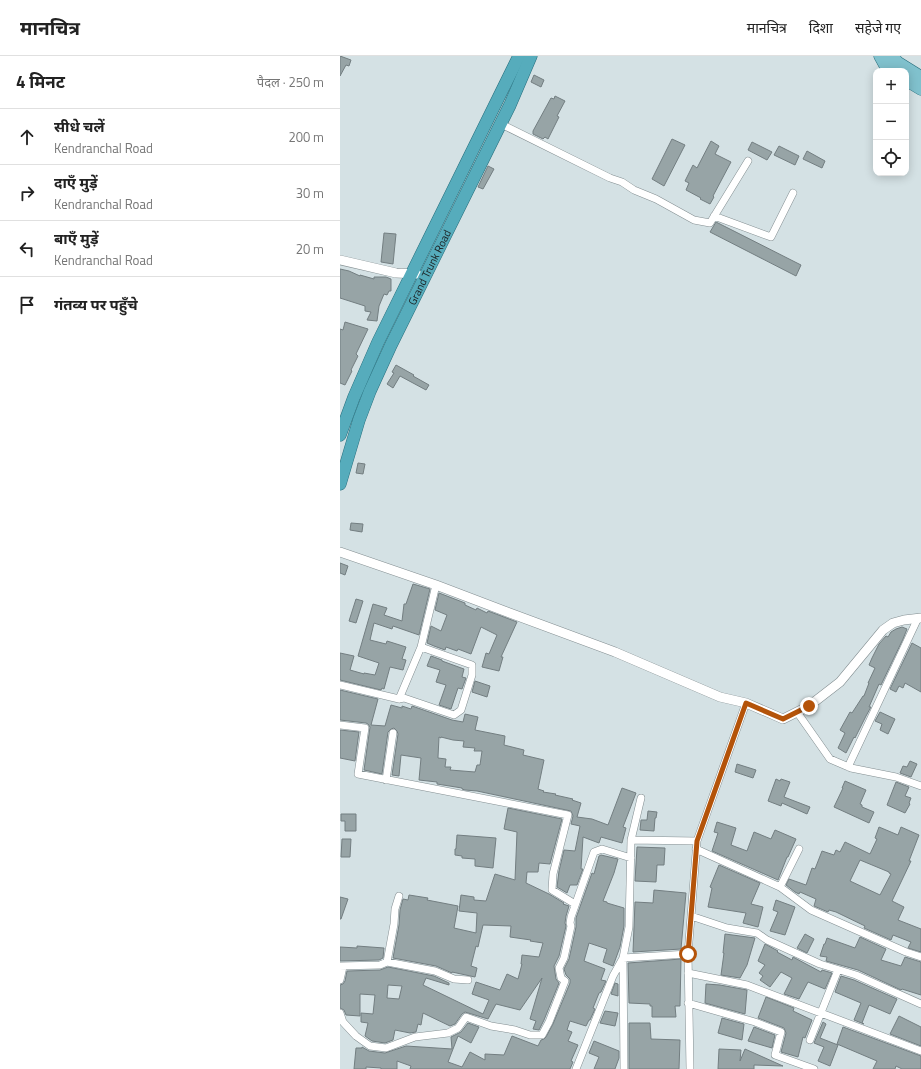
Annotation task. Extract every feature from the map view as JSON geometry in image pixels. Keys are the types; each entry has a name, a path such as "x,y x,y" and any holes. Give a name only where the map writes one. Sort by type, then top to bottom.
{"highway":[{"name":"Grand Trunk Road","path":"340,435 357,390 378,342 519,56"},
{"name":"Grand Trunk Road","path":"340,484 358,420 390,345 510,105 530,56"}],"main road":[{"path":"880,56 889,68"},
{"path":"893,56 897,62 921,77"},
{"path":"909,82 921,90"}],"street":[{"path":"500,124 610,178 622,182 634,190 656,199 694,220 710,223 748,161"},
{"path":"714,216 771,237 793,193"},
{"path":"340,260 396,273 426,275"},
{"path":"340,552 436,584 615,652 720,697 746,703 783,719 809,706 840,682 883,630 893,623 920,618"},
{"path":"399,699 421,647 436,584"},
{"path":"848,766 920,618"},
{"path":"340,685 399,699 404,698 454,715 461,710 472,675 472,665 421,647"},
{"path":"690,1069 688,954 697,841 746,703"},
{"path":"797,712 830,759 848,766 896,777 921,786"},
{"path":"340,725 365,728 358,774 568,815 553,874 552,890 576,904"},
{"path":"386,780 393,733"},
{"path":"624,1069 623,958 629,927 631,840 641,798"},
{"path":"631,840 697,841"},
{"path":"340,1013 343,1022 356,1036 370,1046 386,1048 415,1037 448,1032 458,1028 466,1017 491,1026 515,1030 530,1035 542,1035 549,1022 565,981 561,978 559,968 564,958 571,926 571,917 594,852 602,849 631,858"},
{"path":"696,849 780,888 811,910 906,952 921,957"},
{"path":"780,888 799,849"},
{"path":"387,962 394,924 395,909 399,896"},
{"path":"691,916 727,928 757,933 767,940 820,964 856,975 921,1004"},
{"path":"623,958 688,954"},
{"path":"576,1069 612,976 623,958"},
{"path":"340,980 342,967 380,965 387,962 435,971 454,979 468,980"},
{"path":"810,1040 838,970"},
{"path":"688,973 747,985 921,1051"},
{"path":"688,1003 756,1022 781,1032 775,1056 814,1069"}],"building":[{"path":"340,56 351,60 349,66 346,65 340,76"},
{"path":"534,75 544,80 541,87 531,82"},
{"path":"555,96 565,101 548,139 545,137 543,139 533,134 533,131 551,98 554,99"},
{"path":"672,139 685,145 664,186 652,179"},
{"path":"711,141 719,146 715,154 731,162 710,204 686,190 689,183 685,181 693,165 697,168"},
{"path":"752,142 772,152 767,160 748,150"},
{"path":"779,146 799,156 795,165 774,155"},
{"path":"807,151 825,161 822,168 803,159"},
{"path":"488,166 494,169 483,189 478,187"},
{"path":"716,222 801,265 796,276 710,232"},
{"path":"384,233 396,234 393,264 381,262"},
{"path":"340,269 374,279 374,277 386,277 391,279 391,291 389,291 387,295 384,294 379,306 377,321 367,320 371,312 365,311 365,306 340,298"},
{"path":"345,322 368,329 356,354 358,356 345,385 340,383 340,329 343,330"},
{"path":"396,365 429,385 426,390 400,376 393,388 387,384 394,373 392,372"},
{"path":"358,463 365,464 363,474 356,473"},
{"path":"351,523 363,524 362,532 350,530"},
{"path":"340,563 348,566 345,575 340,573"},
{"path":"413,584 430,589 419,635 393,626 392,629 374,623 370,640 386,644 387,641 406,647 402,659 406,660 403,670 390,667 384,689 382,688 381,690 340,680 340,653 354,656 350,670 375,675 379,663 358,656 373,604 387,608 384,615 402,621 404,604 406,604"},
{"path":"439,593 465,603 465,605 476,610 477,608 487,613 488,611 517,622 501,657 503,657 499,671 482,667 486,653 489,654 497,635 481,627 471,654 458,649 457,651 446,647 445,650 427,643 431,626 441,631 447,615 435,610"},
{"path":"356,599 363,601 356,623 349,621"},
{"path":"902,627 907,629 903,639 881,685 879,684 869,707 871,707 846,753 838,748 845,733 840,730 850,712 852,713 864,696 875,668 869,665 872,658 879,644 886,636 888,637 891,632"},
{"path":"912,643 921,648 921,692 905,683 903,688 899,686 896,692 890,689"},
{"path":"431,656 464,669 462,677 466,678 462,689 458,688 451,709 439,705 446,685 436,682 440,670 427,666"},
{"path":"475,681 490,686 487,697 472,692"},
{"path":"340,690 378,699 371,725 385,726 391,705 411,709 412,706 452,720 463,722 465,714 478,717 475,730 505,736 504,745 524,750 523,755 544,760 538,789 544,791 543,792 573,799 572,800 581,803 577,817 592,819 608,825 622,788 636,793 623,827 626,828 622,843 601,837 599,843 583,837 581,869 583,869 577,885 570,885 567,893 557,887 564,850 575,851 580,826 571,824 573,816 571,811 437,784 437,782 419,780 421,758 401,755 399,776 392,775 398,734 394,728 388,732 382,774 364,770 370,727 366,723 340,720","holes":["439,737 464,741 463,747 475,748 474,751 482,751 480,765 477,765 475,772 450,770 451,767 445,767 446,759 438,758"]},
{"path":"880,712 895,719 888,734 880,730 882,724 875,721"},
{"path":"340,730 359,732 355,761 340,758"},
{"path":"910,761 917,764 911,777 900,773 903,766 907,767"},
{"path":"737,764 756,770 753,778 735,772"},
{"path":"776,779 790,782 784,797 810,807 807,814 782,803 781,806 768,801"},
{"path":"845,781 866,790 860,804 862,807 874,812 869,823 834,807"},
{"path":"896,782 909,787 905,796 911,798 910,804 905,813 887,805"},
{"path":"508,808 562,819 550,864 539,863 538,872 527,872 526,883 569,906 559,956 554,966 556,979 559,983 539,1030 533,1029 536,1021 530,1019 542,978 520,1010 496,1004 488,1019 465,1012 455,1024 450,1026 423,1013 421,1025 418,1024 416,1032 410,1033 395,1030 393,1040 385,1043 372,1041 365,1036 368,1023 361,1022 361,1013 373,1014 375,995 360,994 360,1016 346,1015 344,1010 340,1008 340,985 345,981 347,971 380,970 388,967 434,976 449,983 449,985 426,978 423,985 483,1014 489,1000 472,994 476,982 500,990 507,974 518,979 522,964 522,955 539,957 543,943 510,937 511,926 483,925 478,947 476,946 471,966 477,968 475,977 452,973 436,966 393,958 400,910 403,899 408,900 409,895 428,898 427,900 458,906 454,928 476,933 477,913 459,911 461,895 474,897 474,900 486,901 495,874 515,880 517,832 504,829","holes":["388,985 402,986 399,999 387,998"]},
{"path":"648,811 657,812 654,831 640,830 641,820 647,820"},
{"path":"341,814 356,814 356,831 345,831 345,821 341,821"},
{"path":"717,822 736,828 731,845 747,851 754,832 771,839 775,830 796,839 778,880 712,851 718,833 714,832"},
{"path":"879,827 898,835 901,827 919,835 909,861 911,861 892,901 904,907 898,920 921,929 921,952 908,948 911,942 893,935 891,940 864,928 865,926 836,912 829,910 828,912 814,906 816,899 800,892 799,894 786,885 789,879 806,885 812,868 815,869 822,851 834,855 836,850 840,852 845,842 870,854 877,839 875,838","holes":["860,860 891,874 880,895 850,881"]},
{"path":"457,835 496,838 493,868 475,866 475,859 462,858 462,856 455,855"},
{"path":"342,839 351,839 350,857 341,857"},
{"path":"637,847 665,848 664,865 657,865 656,882 635,881"},
{"path":"601,855 618,859 603,901 624,908 624,926 620,947 613,966 603,962 607,949 589,943 584,961 605,969 601,980 606,981 601,992 599,993 593,1008 595,1009 586,1026 570,1021 567,1030 572,1032 568,1041 578,1045 571,1061 573,1062 570,1069 410,1069 411,1066 397,1061 397,1069 366,1067 366,1069 354,1069 356,1048 362,1047 369,1051 385,1053 406,1046 452,1049 451,1037 461,1032 468,1023 479,1027 471,1043 458,1036 448,1062 462,1067 470,1052 485,1060 485,1054 504,1055 512,1036 538,1046 541,1040 546,1037 553,1024 570,983 570,979 566,975 564,969 569,959 576,927 576,918 592,873 594,874 599,856"},
{"path":"719,865 760,883 751,904 763,907 758,927 743,923 746,913 708,907 712,888 710,887"},
{"path":"654,890 686,893 681,949 633,952 635,902 653,903"},
{"path":"340,897 348,899 341,919 340,919"},
{"path":"776,900 795,907 785,935 770,931 778,912 773,910"},
{"path":"725,934 755,938 747,965 740,978 721,975"},
{"path":"805,934 814,939 807,953 797,948"},
{"path":"860,937 886,949 881,960 901,966 905,957 921,962 921,995 902,989 901,990 858,970 826,961 827,957 820,956 827,938 855,948"},
{"path":"765,944 792,960 793,957 821,972 822,970 832,973 825,989 808,982 799,999 784,994 792,978 781,972 770,987 760,980 763,976 759,973 765,965 758,961"},
{"path":"357,946 384,948 383,958 379,960 340,961 340,947 357,948"},
{"path":"681,959 680,1006 675,1006 676,1017 652,1017 652,1006 650,1006 650,1004 629,1003 628,963"},
{"path":"841,976 854,980 897,999 890,1014 869,1005 862,1023 864,1024 854,1020 861,1003 835,992"},
{"path":"615,983 618,984 618,996 611,994"},
{"path":"706,984 747,990 745,1014 705,1003"},
{"path":"766,997 794,1008 793,1011 812,1020 805,1038 803,1037 798,1057 781,1052 786,1033 784,1028 758,1018"},
{"path":"605,1011 618,1013 615,1026 600,1023"},
{"path":"899,1016 921,1027 921,1046 890,1034"},
{"path":"722,1018 744,1024 742,1040 718,1033"},
{"path":"823,1022 826,1024 820,1038 838,1045 830,1066 818,1061 824,1047 814,1043"},
{"path":"629,1023 650,1023 651,1039 680,1040 679,1069 629,1069"},
{"path":"754,1027 775,1035 772,1048 748,1041"},
{"path":"843,1027 921,1056 921,1069 902,1069 896,1066 895,1069 873,1069 877,1061 837,1044"},
{"path":"594,1041 619,1051 619,1058 615,1069 594,1069 599,1057 589,1053"},
{"path":"719,1049 741,1050 740,1061 745,1049 783,1066 754,1065 754,1069 718,1069"}],"route":[{"path":"688,954 697,841 746,703 783,719 809,706"}]}
